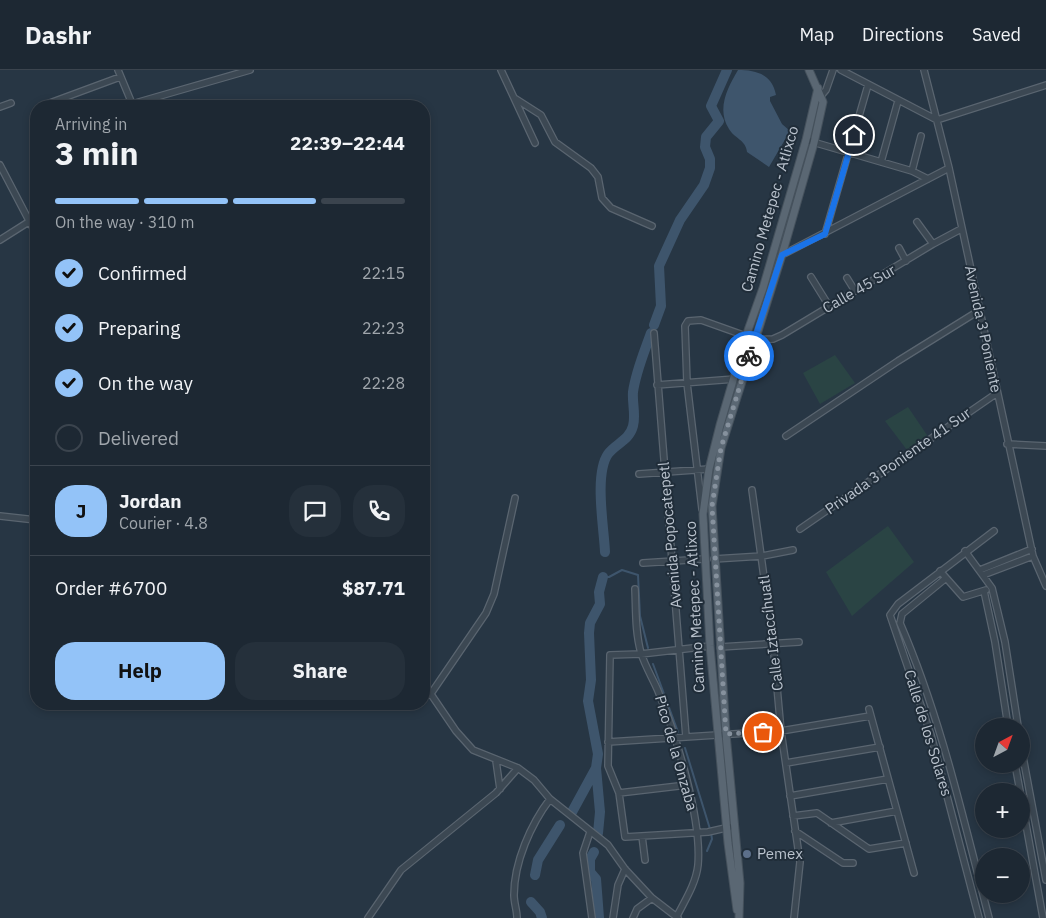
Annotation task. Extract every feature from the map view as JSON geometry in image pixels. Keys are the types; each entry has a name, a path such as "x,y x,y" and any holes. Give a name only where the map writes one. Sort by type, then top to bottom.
{"main road":[{"path":"730,826 712,506 721,448 782,255 814,143 818,88 809,70"},
{"name":"Camino Metepec - Atlixco","path":"739,918 710,646 703,514 709,469 720,425 735,379 744,336 763,288 818,98"},
{"path":"787,203 796,206"}],"street":[{"path":"118,70 130,100"},
{"path":"149,100 250,70"},
{"path":"501,70 535,143"},
{"path":"818,98 833,70"},
{"path":"841,70 868,86 937,120 1046,85"},
{"name":"Avenida 3 Poniente","path":"924,70 949,168 1007,444 1033,556 1046,586"},
{"path":"58,100 120,77"},
{"path":"825,234 868,86"},
{"path":"516,99 542,115 555,142 591,168 598,177 602,198 611,208 652,226"},
{"path":"881,162 898,101"},
{"path":"0,107 11,103"},
{"path":"912,171 921,136"},
{"path":"806,140 912,171 928,179"},
{"path":"0,165 30,221 0,240"},
{"path":"782,255 949,168"},
{"path":"917,222 933,244"},
{"name":"Calle 45 Sur","path":"754,340 773,339 961,229"},
{"path":"899,248 906,261"},
{"path":"811,277 829,306"},
{"path":"847,278 855,291"},
{"path":"786,436 898,361 980,310"},
{"path":"703,514 686,383 685,326 688,321 701,320 744,336"},
{"name":"Avenida Popocatepetl","path":"654,333 686,737"},
{"path":"657,385 735,379"},
{"name":"Privada 3 Poniente 41 Sur","path":"800,529 997,393"},
{"path":"1007,444 1046,446"},
{"path":"639,474 709,469"},
{"name":"Calle Iztaccíhuatl","path":"752,490 762,556 781,730 800,868 794,918"},
{"path":"515,498 494,594 486,613 430,696 472,750 518,768 534,780 550,799 608,845 652,898 677,918"},
{"path":"0,516 30,519"},
{"name":"Calle de los Solares","path":"979,918 931,735 890,615 898,604 965,551 994,531"},
{"path":"981,572 1032,549"},
{"path":"714,559 762,556 793,550"},
{"path":"965,551 992,588 1005,642 1010,688 1016,718"},
{"path":"981,572 1033,556"},
{"path":"642,563 704,559"},
{"path":"940,571 963,597 992,588"},
{"name":"Calle de los Solares","path":"946,578 900,618 922,672 941,730 989,918"},
{"name":"Pico de la Onzaba","path":"635,589 636,625 641,654 658,691 674,736 697,832 698,866 688,895 677,918"},
{"path":"984,591 995,642 1006,718"},
{"path":"720,647 799,642"},
{"path":"710,646 641,654 610,655 608,766 619,793 625,837 713,831 730,826"},
{"path":"1001,690 1010,688"},
{"path":"869,709 914,873"},
{"path":"608,742 781,730 870,716"},
{"path":"931,735 941,730"},
{"path":"786,763 880,747"},
{"path":"496,761 500,789"},
{"path":"368,918 401,870 500,789 518,768"},
{"path":"1026,773 1046,880"},
{"path":"790,796 888,779"},
{"path":"619,793 687,785"},
{"path":"517,918 514,895 523,853 537,815 550,799"},
{"path":"832,823 897,810"},
{"path":"793,816 817,813 869,849 906,843"},
{"path":"795,831 843,863 853,863"},
{"path":"590,832 583,853 592,918"},
{"path":"642,836 645,860"},
{"path":"1038,839 1029,840 1043,918"},
{"path":"964,859 973,857"},
{"path":"613,918 618,885 626,869"},
{"path":"633,918 636,909 652,898"}],"green space":[{"path":"835,355 855,383 820,404 803,373"},
{"path":"908,407 927,435 907,450 885,421"},
{"path":"888,526 914,562 852,616 826,572"}],"water":[{"path":"738,70 757,72 771,82 776,95 770,97 770,101 782,124 790,131 769,167 747,152 742,142 731,132 725,121 723,106 725,98"}],"waterway":[{"path":"654,325 661,306 659,266 680,220 704,185 710,168 710,159 705,147 706,137 719,121 711,106 727,70"},
{"path":"605,552 601,474 608,454 629,435 633,426 634,384 651,333"},
{"path":"603,577 609,577 622,570 638,575 640,616 648,648"},
{"path":"572,812 596,768 598,754 588,701 591,680 589,633 590,623 600,604 599,592 603,577"},
{"path":"653,664 678,732"},
{"path":"685,748 710,829"},
{"path":"596,768 600,812 598,833"},
{"path":"535,875 538,860 560,825"},
{"path":"707,851 712,839 711,833"},
{"path":"594,852 590,859 590,872 596,879 599,918"},
{"path":"531,902 540,912 542,918"}],"way so far":[{"path":"749,356 721,448 712,506 726,734 763,732"}],"place":[{"name":"Pemex","path":"747,854"}],"route":[{"path":"749,356 782,255 825,234 854,135"}]}
